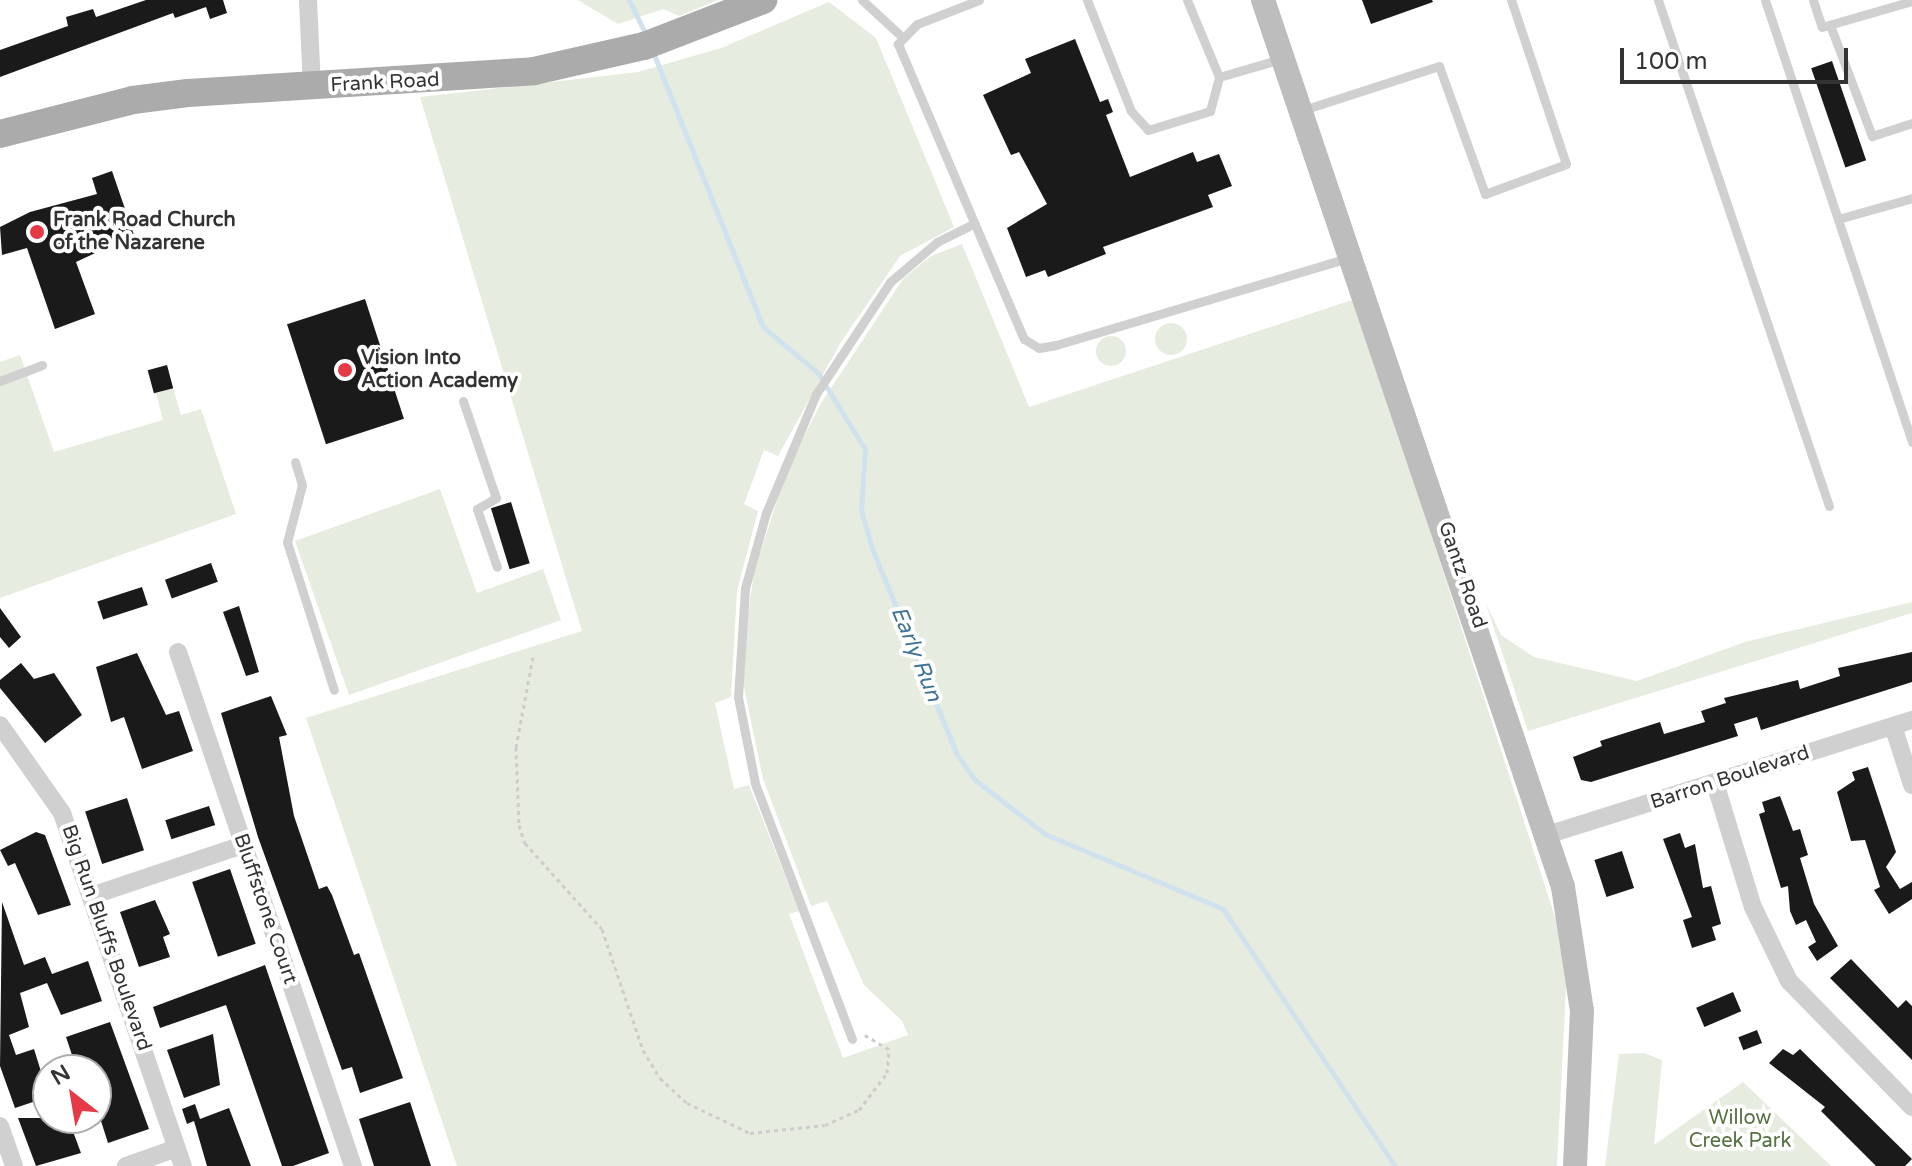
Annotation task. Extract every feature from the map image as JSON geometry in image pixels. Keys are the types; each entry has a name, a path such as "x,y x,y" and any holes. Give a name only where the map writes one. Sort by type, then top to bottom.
{"main road":[{"name":"Frank Road","path":"0,134 133,100 478,78 617,53 668,38 763,0"},
{"name":"Gantz Road","path":"1263,0 1547,835 1580,983 1583,1083 1575,1166"}],"street":[{"path":"308,0 312,87"},
{"name":"Bluffstone Court","path":"178,652 353,1166"},
{"name":"Barron Boulevard","path":"1547,835 1912,720"},
{"name":"Big Run Bluffs Boulevard","path":"0,725 62,813 94,895 180,1157"},
{"path":"1893,726 1912,785"},
{"path":"1715,783 1753,907 1789,981 1912,1107"},
{"path":"94,895 243,845"},
{"path":"0,1126 14,1166"},
{"path":"126,1166 180,1157"}],"lane":[{"path":"862,0 878,4 900,35 902,58 975,223 1013,323 1039,348 1352,256"},
{"path":"900,35 979,0"},
{"path":"1087,0 1131,111 1148,130 1210,111 1219,77 1187,0"},
{"path":"1300,111 1439,66 1485,194 1566,164 1511,0"},
{"path":"1658,0 1829,506"},
{"path":"1765,0 1912,442"},
{"path":"1813,0 1822,27 1912,1"},
{"path":"1830,25 1872,136 1912,123"},
{"path":"1219,77 1284,58"},
{"path":"1838,219 1912,198"},
{"path":"852,1039 755,783 738,697 745,588 766,513 816,394 831,370 890,282 937,242 975,223"},
{"path":"0,381 42,365"},
{"path":"463,401 496,498 477,509 497,567"},
{"path":"295,462 302,485 287,542 334,690"}],"path":[{"path":"533,657 516,747 519,825 525,843 602,929 643,1050 660,1078 687,1103 750,1133 825,1125 859,1110 887,1073 889,1049 846,1024"}],"green space":[{"path":"578,0 718,0 679,16 663,9 618,24"},
{"path":"829,2 876,38 954,227 900,256 841,342 778,456 764,450 744,504 758,511 737,591 731,697 715,703 734,789 749,785 799,911 789,914 843,1058 908,1035 902,1021 864,985 827,901 811,906 763,779 744,687 745,633 754,573 786,472 821,403 903,279 931,256 962,244 1029,407 1355,299 1556,920 1566,987 1557,1166 457,1166 306,718 582,631 420,97 638,72 721,48"},
{"path":"1171,323 1183,327 1187,339 1183,351 1171,355 1159,351 1155,339 1159,327"},
{"path":"1111,336 1122,340 1126,351 1122,362 1111,366 1100,362 1096,351 1100,340"},
{"path":"20,355 54,452 163,420 156,393 173,388 181,415 201,409 236,514 0,598 0,362"},
{"path":"440,489 477,593 543,569 561,620 349,695 295,541"},
{"path":"1912,602 1912,613 1528,731 1486,604 1501,635 1534,657 1637,681 1745,642"},
{"name":"Willow Creek Park","path":"1644,1053 1662,1060 1654,1145 1743,1082 1831,1166 1605,1166 1619,1054"}],"building":[{"path":"146,0 223,0 227,13 210,19 206,7 175,18 173,13 0,77 0,50 68,26 66,17 93,9 96,17"},
{"path":"1362,0 1432,0 1433,2 1371,24"},
{"path":"1075,39 1100,102 1108,99 1113,112 1106,115 1130,177 1193,152 1197,162 1219,154 1232,186 1208,195 1213,207 1103,247 1106,254 1048,277 1045,270 1026,277 1007,228 1047,204 1019,152 1011,155 983,95 1031,73 1025,59"},
{"path":"1832,61 1866,160 1845,167 1811,68"},
{"path":"112,171 134,235 76,262 95,314 55,329 27,248 2,255 0,227 30,212 97,194 92,178"},
{"path":"365,299 404,419 326,444 287,324"},
{"path":"167,365 173,388 154,393 148,370"},
{"path":"511,502 530,563 510,569 491,508"},
{"path":"211,563 218,582 172,599 165,580"},
{"path":"142,587 148,605 103,620 97,602"},
{"path":"239,606 259,672 246,676 223,612"},
{"path":"0,608 21,637 9,648 0,637"},
{"path":"1912,652 1912,682 1761,730 1757,717 1734,724 1738,736 1591,782 1581,780 1573,757 1602,746 1600,741 1660,722 1664,734 1705,722 1701,711 1726,703 1724,698 1798,680 1800,689 1840,676 1838,668"},
{"path":"137,653 166,715 179,711 193,751 142,769 124,717 111,722 96,667"},
{"path":"21,663 34,679 54,673 82,715 45,743 0,688 0,680"},
{"path":"271,696 287,735 279,737 294,816 319,889 327,886 354,955 359,953 403,1078 360,1093 352,1067 342,1070 258,837 221,713"},
{"path":"1868,767 1896,852 1886,867 1900,889 1912,882 1912,899 1889,914 1874,890 1880,887 1865,840 1851,841 1837,792 1855,780 1852,772"},
{"path":"1780,796 1793,831 1800,829 1808,855 1800,858 1814,904 1838,946 1817,961 1808,947 1816,942 1806,920 1796,925 1790,911 1788,886 1781,888 1759,814 1765,812 1762,802"},
{"path":"127,798 144,850 102,864 85,812"},
{"path":"209,806 215,825 171,839 165,820"},
{"path":"36,832 45,835 71,905 38,915 15,863 8,866 0,850"},
{"path":"1680,833 1685,848 1695,844 1703,888 1711,886 1721,924 1712,927 1716,940 1692,948 1683,920 1692,917 1663,839"},
{"path":"1622,851 1634,888 1606,897 1594,860"},
{"path":"230,869 256,944 218,957 192,882"},
{"path":"155,900 170,934 163,937 170,957 139,967 120,912"},
{"path":"2,902 24,965 45,957 52,974 88,961 102,1001 61,1015 47,983 20,993 29,1027 9,1035 16,1055 34,1049 32,1102 15,1108 0,1066"},
{"path":"1851,959 1898,1008 1906,1000 1912,1006 1912,1060 1830,978"},
{"path":"265,965 329,1153 293,1166 282,1166 226,1005 160,1028 153,1007"},
{"path":"1733,992 1741,1011 1704,1027 1696,1008"},
{"path":"110,1022 149,1129 108,1143 105,1134 112,1134 112,1054 72,1054 66,1037"},
{"path":"1757,1030 1762,1043 1743,1050 1738,1037"},
{"path":"213,1034 220,1085 184,1098 167,1050"},
{"path":"1783,1049 1793,1055 1800,1049 1912,1159 1905,1166 1876,1166 1821,1111 1825,1107 1769,1063"},
{"path":"410,1102 431,1166 374,1166 359,1119"},
{"path":"195,1104 200,1119 229,1108 251,1166 207,1166 194,1121 187,1124 182,1109"},
{"path":"18,1118 32,1118 32,1134 74,1134 81,1153 36,1166"}],"waterway":[{"name":"Early Run","path":"629,0 646,35"},
{"name":"Early Run","path":"653,52 763,327 818,373 865,449 861,510 871,546 957,755 975,780 1045,834 1223,909 1395,1166"}],"place":[{"name":"Frank Road Church of the Nazarene","path":"37,232"},
{"name":"Vision Into Action Academy","path":"345,370"}]}
